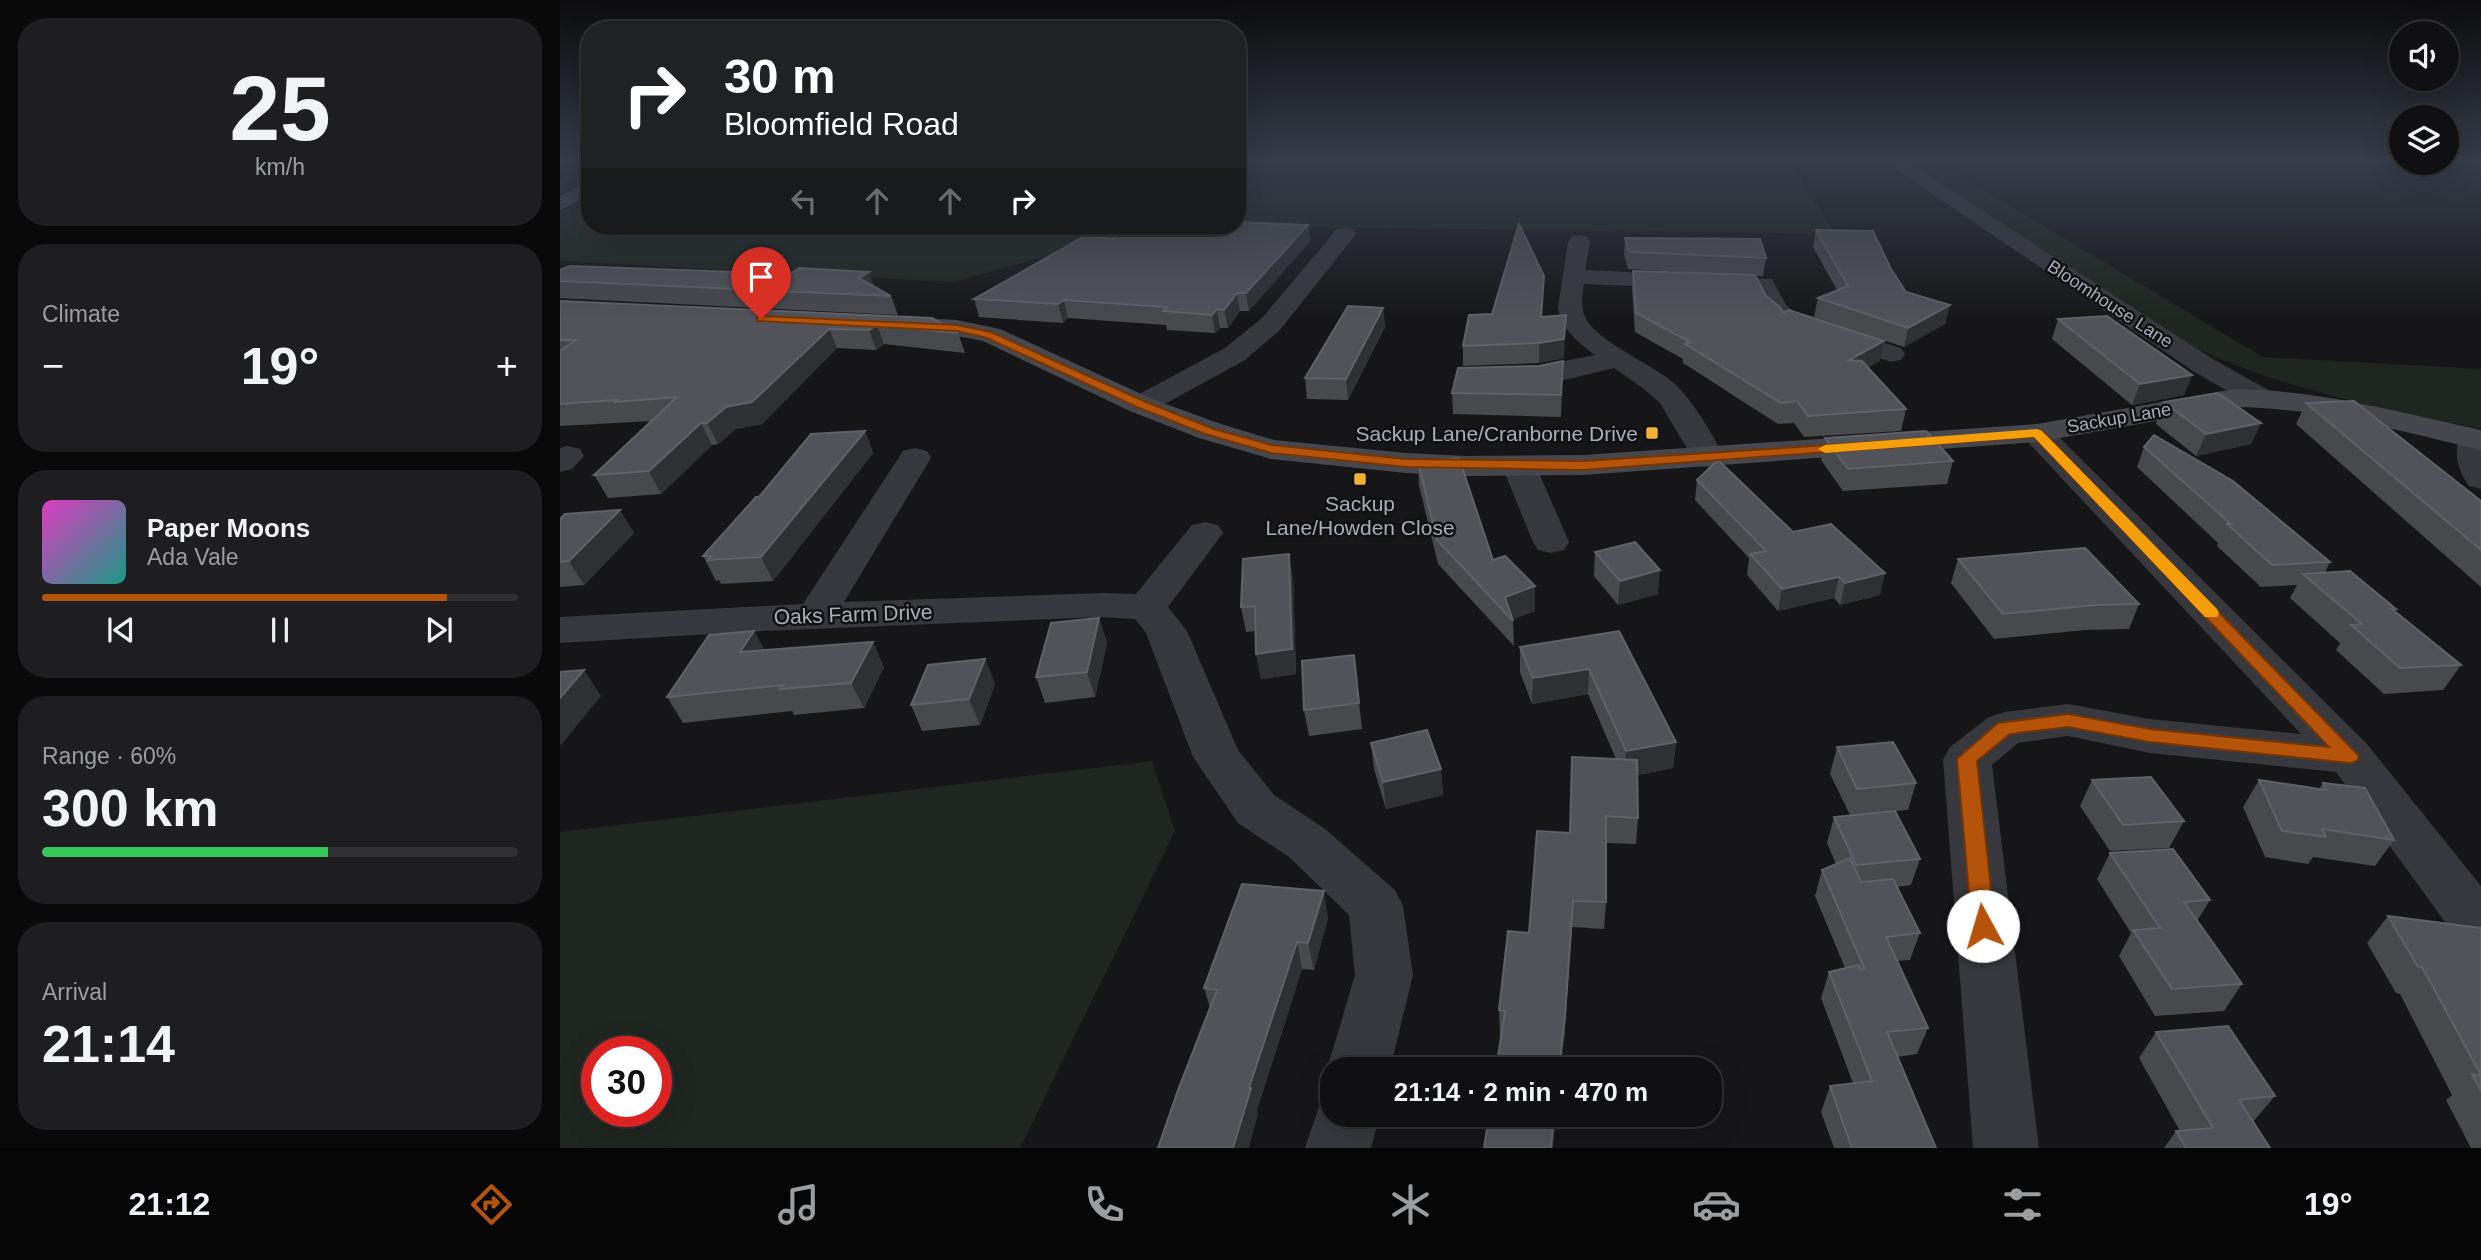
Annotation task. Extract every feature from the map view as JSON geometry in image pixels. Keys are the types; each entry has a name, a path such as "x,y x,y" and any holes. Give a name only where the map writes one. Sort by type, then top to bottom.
{"street":[{"name":"Bloomhouse Lane","path":"1974,215 2203,365 2259,397"},
{"path":"1142,405 1235,354 1271,324 1345,234"},
{"path":"1579,242 1570,307 1574,321 1619,359 1664,390 1697,435 1708,457"},
{"path":"1574,277 1763,284 1775,309 1787,318 1891,354"},
{"name":"Sackup Lane","path":"876,323 957,328 991,335 1142,405 1210,431 1271,449 1406,463 1583,466 2037,433 2235,398 2259,397 2305,401 2477,440"},
{"path":"1488,377 1539,375 1619,359"},
{"path":"2037,433 2350,756 2481,927"},
{"path":"2477,440 2475,471 2481,479"},
{"path":"816,615 915,458"},
{"path":"1519,466 1550,542"},
{"path":"1205,533 1147,607 1166,631 1217,757 1256,809 1307,843 1376,905 1384,975 1362,1057"},
{"name":"Oaks Farm Drive","path":"560,630 693,620 816,615 1147,607"},
{"path":"2006,1148 1967,759 2005,728 2068,720 2150,736 2350,756"},
{"path":"1338,1148 1344,1127"}],"shaded area":[{"path":"560,215 581,215 581,235 1124,235 953,282 560,261"},
{"path":"1246,215 1823,215 1835,234 1246,226"},
{"path":"1983,215 2024,215 2263,357 2481,369 2481,429 2296,386 2224,361 2189,345"},
{"path":"1152,761 1175,831 1020,1148 560,1148 560,832"}],"building":[{"path":"1246,222 1308,225 1246,293 1237,293 1224,310 1217,309 1212,315 1163,311 1167,307 1064,300 1058,304 974,299 1085,236 1112,239 1118,235 1246,235"},
{"path":"1519,224 1544,276 1541,317 1566,315 1564,339 1539,343 1463,346 1469,315 1492,314"},
{"path":"1816,230 1873,231 1891,269 1906,292 1950,305 1908,328 1818,298 1848,286"},
{"path":"1625,238 1760,239 1766,258 1629,252"},
{"path":"570,266 790,274 799,268 869,272 859,278 891,296 560,281 560,270"},
{"path":"1633,271 1755,275 1766,296 1781,308 1783,313 1789,310 1884,341 1849,360 1862,361 1906,409 1808,416 1797,401 1781,403 1685,344 1690,342 1636,313"},
{"path":"560,301 932,318 958,333 877,325 869,330 829,329 752,402 726,407 707,423 701,423 649,471 594,475 677,397 560,404 560,351 576,340 560,340"},
{"path":"1348,306 1383,308 1346,379 1305,378"},
{"path":"2107,316 2192,375 2140,384 2058,319"},
{"path":"1563,361 1561,395 1452,393 1458,368 1539,366"},
{"path":"2218,393 2261,423 2206,434 2164,402"},
{"path":"2354,401 2481,501 2481,550 2306,403"},
{"path":"865,431 761,557 708,560 711,556 703,556 756,497 759,497 811,434"},
{"path":"1926,431 1953,461 1848,469 1825,438"},
{"path":"2154,435 2233,481 2330,562 2272,565 2227,524 2231,524 2144,447"},
{"path":"1459,458 1493,560 1505,556 1535,586 1505,597 1513,621 1437,540 1418,462"},
{"path":"1718,460 1793,532 1831,524 1885,573 1845,583 1839,577 1782,589 1750,554 1766,551 1697,480"},
{"path":"620,510 569,561 560,562 560,519 565,514"},
{"path":"1635,542 1660,570 1620,581 1595,552"},
{"path":"2085,548 2139,604 2095,605 2003,614 1958,559"},
{"path":"1289,554 1292,649 1256,654 1255,606 1241,607 1243,559"},
{"path":"2350,571 2461,665 2400,668 2351,625 2362,624 2303,574"},
{"path":"1099,618 1087,672 1036,677 1051,623"},
{"path":"754,631 740,652 873,642 851,683 780,689 783,685 667,697 709,635"},
{"path":"1619,631 1676,742 1626,751 1589,669 1533,678 1520,647"},
{"path":"1354,655 1359,703 1304,710 1302,661"},
{"path":"985,659 969,699 911,705 928,665"},
{"path":"584,670 560,698 560,672"},
{"path":"1427,730 1441,769 1383,782 1371,743"},
{"path":"1893,742 1916,783 1857,789 1837,747"},
{"path":"1572,757 1637,760 1638,818 1606,816 1606,902 1573,901 1560,1057 1498,1057 1505,1011 1499,1010 1508,931 1529,933 1537,831 1570,833"},
{"path":"2151,777 2184,821 2123,825 2092,780"},
{"path":"2259,780 2326,790 2323,783 2365,788 2394,840 2322,829 2326,837 2282,831"},
{"path":"1895,811 1920,859 1856,865 1834,817"},
{"path":"2173,849 2210,900 2184,902 2242,984 2172,989 2133,930 2160,928 2110,853"},
{"path":"1850,858 1861,882 1893,879 1920,933 1886,937 1928,1028 1887,1032 1936,1148 1852,1148 1830,1086 1872,1081 1829,972 1859,965 1860,969 1864,968 1822,870"},
{"path":"1242,884 1324,891 1308,943 1297,942 1249,1088 1233,1148 1158,1148 1217,990 1204,988"},
{"path":"2388,916 2481,928 2481,1075 2422,967 2418,967"},
{"path":"2228,1026 2275,1096 2239,1100 2270,1148 2186,1148 2176,1131 2213,1128 2156,1032"},
{"path":"2472,1074 2481,1076 2481,1091"},
{"path":"1487,1127 1553,1127 1551,1148 1484,1148"}],"slow traffic":[{"path":"1825,449 2037,433 2211,613"}],"place":[{"name":"Sackup Lane/Cranborne Drive","path":"1652,433"},
{"name":"Sackup Lane/Howden Close","path":"1360,479"}],"route":[{"path":"761,319 957,328 991,335 1142,405 1210,431 1271,449 1406,463 1583,466 2037,433 2350,756 2150,736 2068,720 2005,728 1967,759 1983,926"}]}
